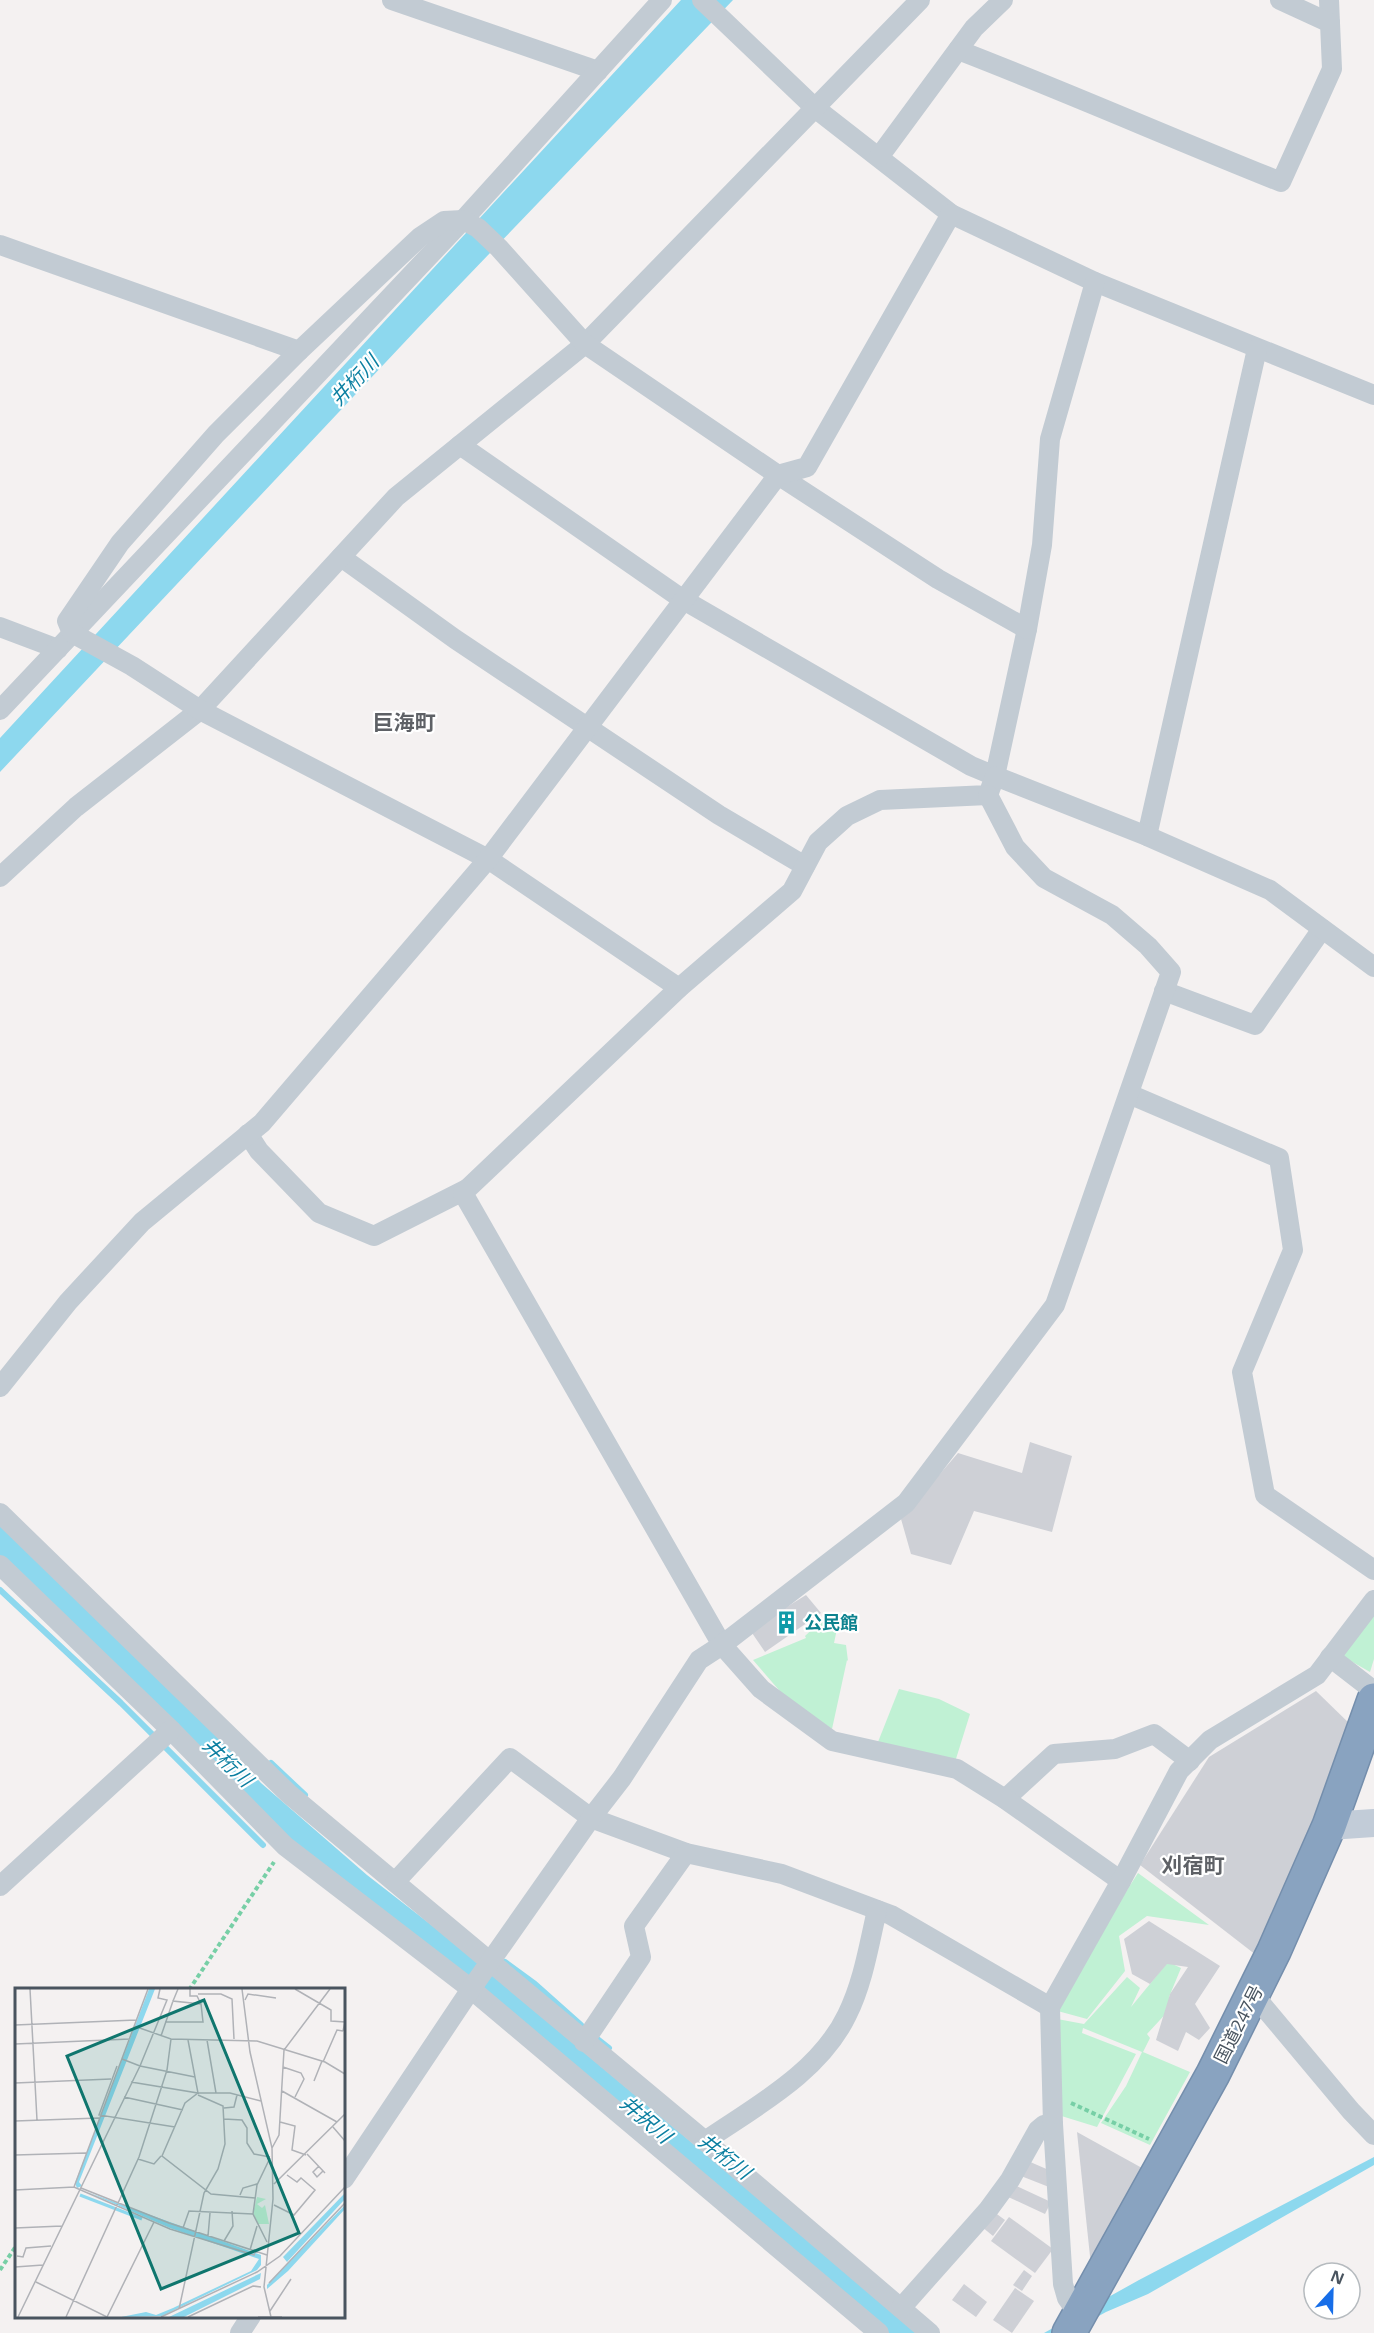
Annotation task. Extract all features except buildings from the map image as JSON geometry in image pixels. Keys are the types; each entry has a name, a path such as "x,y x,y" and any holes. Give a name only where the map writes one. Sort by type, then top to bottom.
{"highway":[{"name":"国道247号","path":"1074,2324 1213,2074 1274,1951 1329,1826 1374,1700"}],"main road":[{"path":"1329,1826 1374,1823"}],"street":[{"path":"392,0 598,71"},
{"path":"0,710 58,649 79,636 471,224 598,71 662,0"},
{"path":"702,0 816,108 951,214 1095,282 1374,395"},
{"path":"0,877 75,807 200,710 396,497 585,344 920,0"},
{"path":"879,157 974,28 1003,0"},
{"path":"1280,0 1330,23"},
{"path":"958,50 1281,182 1332,69 1329,0"},
{"path":"0,1387 68,1302 142,1222 262,1123 488,859 682,599 778,475 807,467 951,214"},
{"path":"679,988 488,859 200,710 132,666 79,636 67,621 120,543 216,435 299,351 420,237 444,221 471,224 499,248 585,344 778,475 938,579 1027,629"},
{"path":"0,245 299,351"},
{"path":"991,785 1027,629 1042,545 1050,439 1095,282"},
{"path":"1147,836 1257,349"},
{"path":"345,2178 471,1989 591,1818 622,1778 699,1660 722,1645 906,1503 1055,1305 1171,972 1148,946 1112,915 1044,878 1015,847 991,785 971,766 682,599 460,445"},
{"path":"341,557 455,639 719,815 805,866"},
{"path":"0,627 58,649"},
{"path":"1121,1881 1005,1799 957,1769 832,1741 761,1689 722,1645 463,1193 679,988 792,891 818,842 847,816 880,800 991,785 1147,836 1270,890 1374,967"},
{"path":"1164,991 1255,1025 1322,929"},
{"path":"1129,1094 1279,1158 1293,1250 1242,1372 1265,1495 1374,1570"},
{"path":"248,1134 259,1151 319,1213 374,1236 467,1190"},
{"path":"0,1513 289,1794 584,2042 906,2302 930,2333"},
{"path":"0,1565 171,1730 285,1846 471,1989 879,2333"},
{"path":"1074,2324 1064,2284 1051,2095 1050,2007 1121,1881 1179,1771 1210,1740 1317,1675 1374,1600"},
{"path":"1330,1657 1374,1691"},
{"path":"0,1886 171,1730"},
{"path":"1005,1799 1054,1754 1115,1749 1154,1734 1190,1761"},
{"path":"394,1882 510,1758 591,1818 686,1853 782,1874 891,1915 1050,2007"},
{"path":"584,2042 641,1957 634,1926 686,1853"},
{"path":"705,2141 798,2077 834,2039 848,2015 858,1987 877,1910"},
{"path":"1252,1994 1374,2135"},
{"path":"906,2302 988,2210 1010,2180 1038,2130 1044,2125 1053,2124"},
{"path":"240,2333 250,2318"}],"path":[{"path":"190,1988 285,1846"},
{"path":"1051,2095 1171,2149"},
{"path":"0,2270 15,2248"}],"green space":[{"path":"1374,1615 1374,1659 1370,1672 1342,1656"},
{"path":"822,1620 837,1629 834,1643 846,1645 848,1661 832,1729 785,1697 753,1660 806,1638 805,1636"},
{"path":"899,1689 939,1699 970,1714 955,1762 876,1747"},
{"path":"1138,1873 1209,1925 1147,1916 1119,1936 1125,1971 1087,2019 1054,2010 1055,2003"},
{"path":"1168,1962 1181,1968 1169,1997 1171,2008 1147,2034 1150,2038 1143,2052 1190,2072 1150,2145 1101,2123 1126,2086 1142,2052 1083,2028 1082,2033 1136,2054 1097,2127 1055,2114 1052,2018 1084,2024 1127,1977 1140,1988 1131,2007"}],"water":[{"name":"井桁川","path":"681,0 733,0 417,329 0,772 0,738"},
{"path":"0,1526 194,1710 261,1783 367,1875 443,1934 919,2333 887,2333 287,1841 0,1558"},
{"path":"1374,2157 1374,2165 1148,2294 1106,2312 1068,2333 1044,2333 1139,2280"}],"waterway":[{"path":"0,1590 121,1703 263,1845"},
{"path":"271,1763 305,1795"},
{"path":"505,1962 535,1984 581,2025"},
{"path":"595,2037 609,2048"}],"place":[{"name":"公民館","path":"786,1622"}],"district":[{"name":"巨海町","path":"404,722"},
{"name":"刈宿町","path":"1193,1865"}],"water label":[{"name":"井択川","path":"646,2119"}]}
